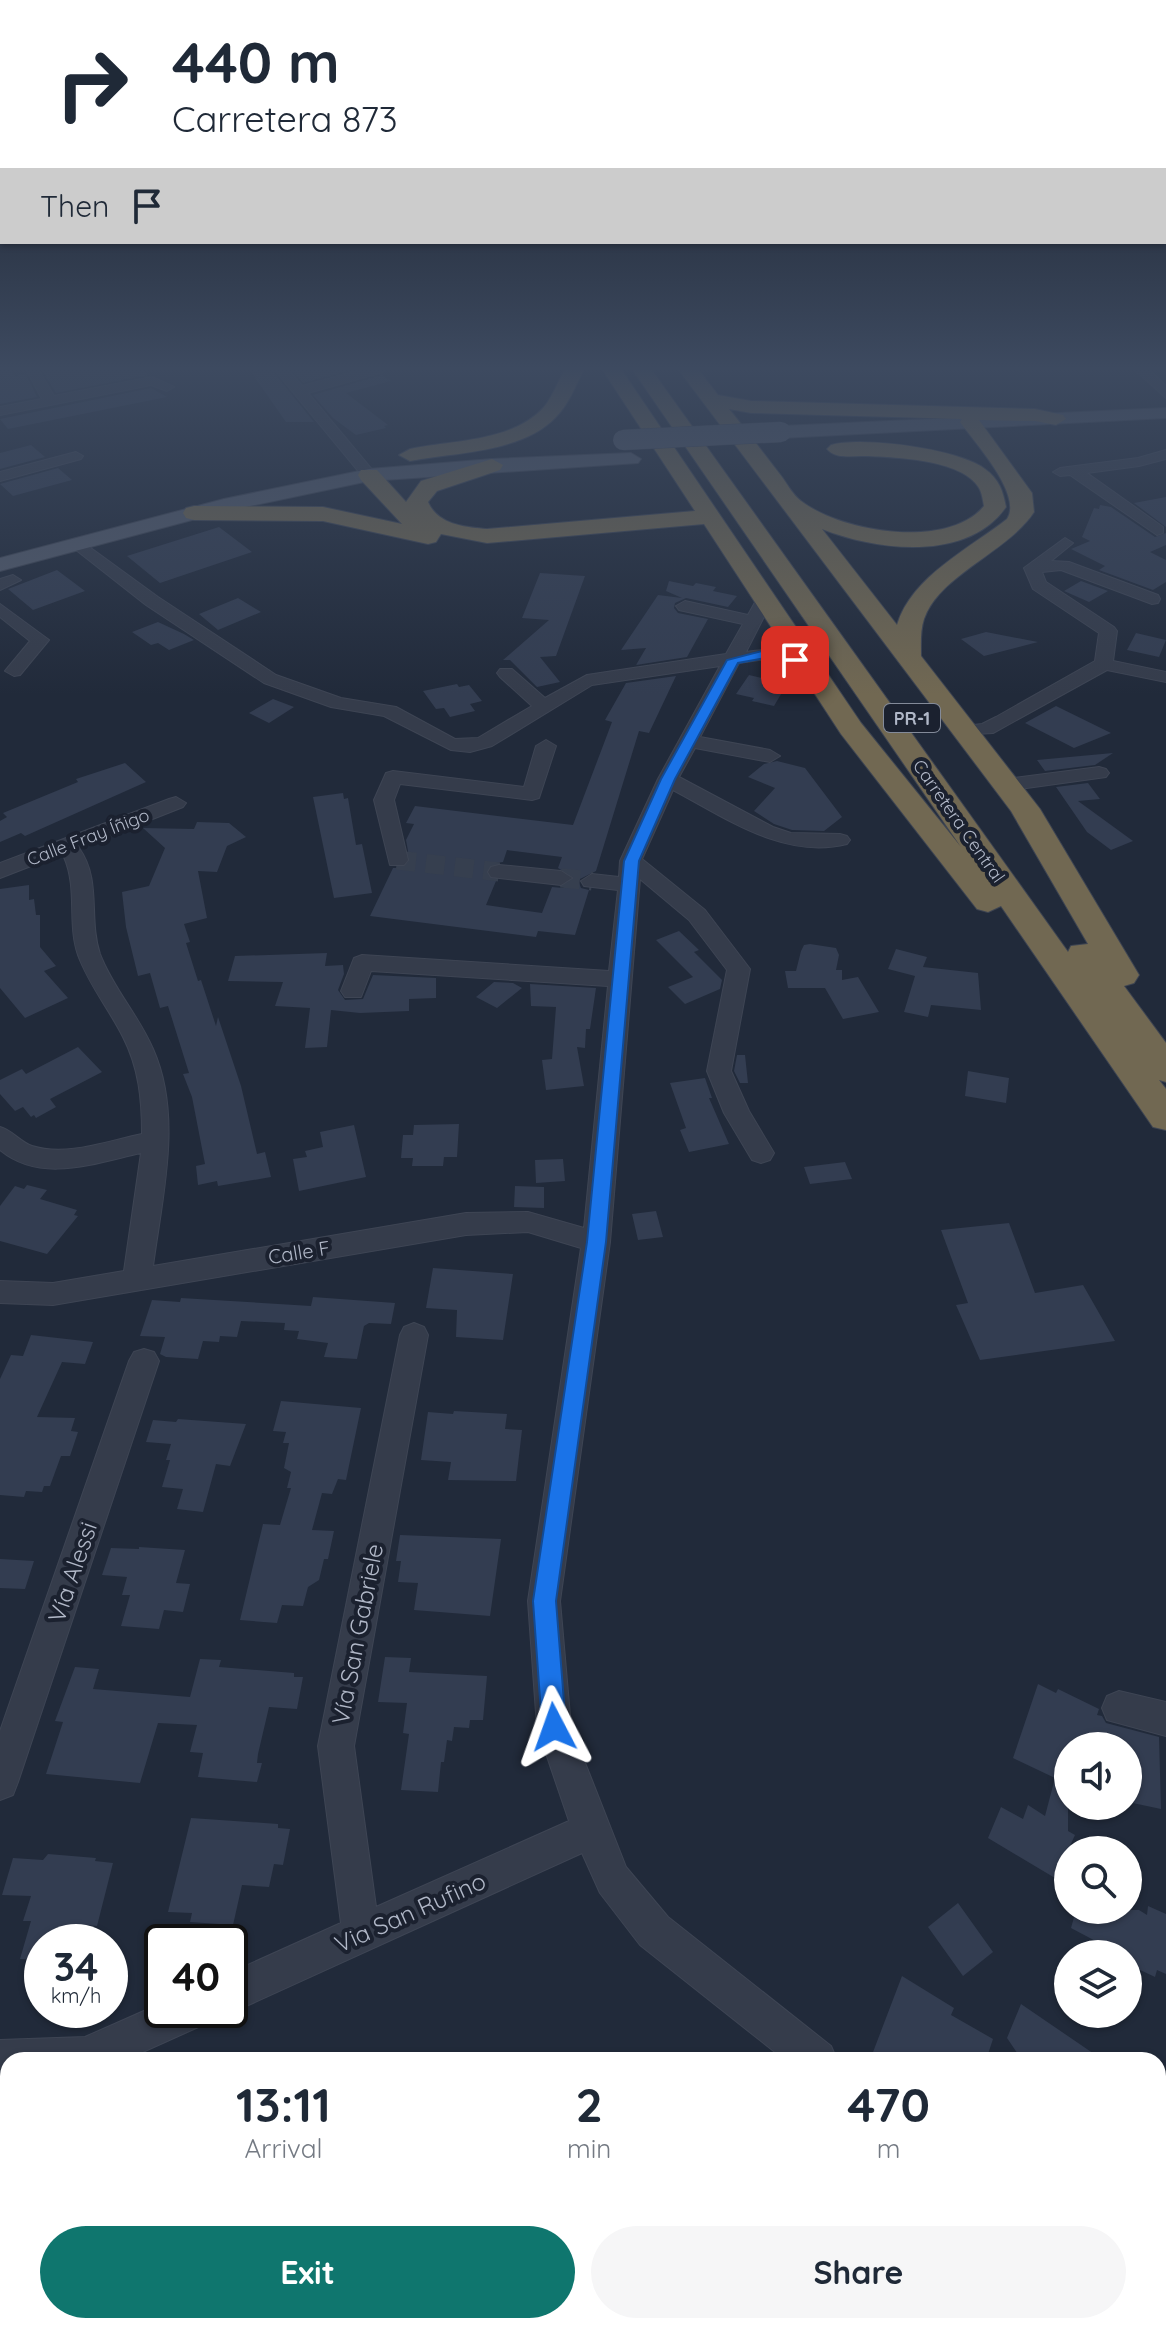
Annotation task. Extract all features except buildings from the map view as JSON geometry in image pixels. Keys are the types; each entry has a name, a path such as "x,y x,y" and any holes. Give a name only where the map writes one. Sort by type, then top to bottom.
{"highway":[{"path":"373,478 414,524 464,544"},
{"path":"453,478 429,486 417,502 419,511 428,519 451,531 487,536 713,521"},
{"name":"Carretera Central","path":"722,478 1154,1068"},
{"name":"Carretera Central","path":"734,478 1154,1068 1166,1117"},
{"path":"771,478 1025,809 1133,994 1154,1068"},
{"path":"791,505 851,531 907,539 940,537 967,530 985,519 995,507 990,486 981,478"},
{"path":"908,659 911,620 917,605 1015,524 1023,512 1021,493 1010,478"},
{"path":"684,479 713,521 759,611 808,667 851,728 1087,1028 1154,1068"},
{"path":"616,526 646,518 670,506 681,493 684,479"},
{"path":"194,513 323,514 464,544 513,546 713,521"}],"main road":[{"path":"0,546 219,490 299,478"},
{"path":"4,577 77,543 327,478"}],"street":[{"path":"1076,478 1157,530"},
{"path":"77,543 178,618 270,679 338,703 389,711 439,739 470,746 501,735 542,705 587,680 670,666 778,654 808,667"},
{"path":"1032,568 1065,543"},
{"path":"1032,568 1063,565 1152,599"},
{"path":"1032,568 1039,585 1108,631 1104,664"},
{"path":"685,606 759,611 668,779 630,873 596,1242 544,1601 554,1727 591,1830 613,1880 654,1931 807,2052"},
{"path":"0,609 40,640 14,671"},
{"path":"964,731 986,729 1003,721 1104,664 1166,677"},
{"path":"506,673 542,705"},
{"path":"690,741 770,756"},
{"path":"397,860 384,800 393,777 532,794 546,746"},
{"path":"1006,785 1099,773"},
{"path":"668,779 766,831 789,839 840,840"},
{"name":"Calle Fray Íñigo","path":"0,871 176,803"},
{"path":"67,846 78,859 83,876 85,940 98,976 144,1055 152,1097 155,1141 137,1278"},
{"path":"499,872 561,878"},
{"path":"592,881 630,873 697,915 739,969 719,1071 737,1113 761,1153"},
{"path":"353,991 362,963 620,979"},
{"path":"0,1136 21,1153 59,1161 155,1141"},
{"name":"Calle F","path":"0,1292 53,1294 466,1224 528,1222 596,1242"},
{"name":"Vía San Gabriele","path":"361,1934 336,1746 414,1335"},
{"name":"Vía Alessi","path":"0,1782 144,1361"},
{"path":"1119,1708 1166,1719"},
{"name":"Via San Rufino","path":"248,1985 591,1830"},
{"path":"97,2052 151,2028"}],"tunnel":[{"path":"397,860 499,872"},
{"path":"561,878 592,881"}],"route":[{"path":"554,1727 544,1601 596,1242 631,861 668,779 733,660 766,654 778,654 795,660"}]}
